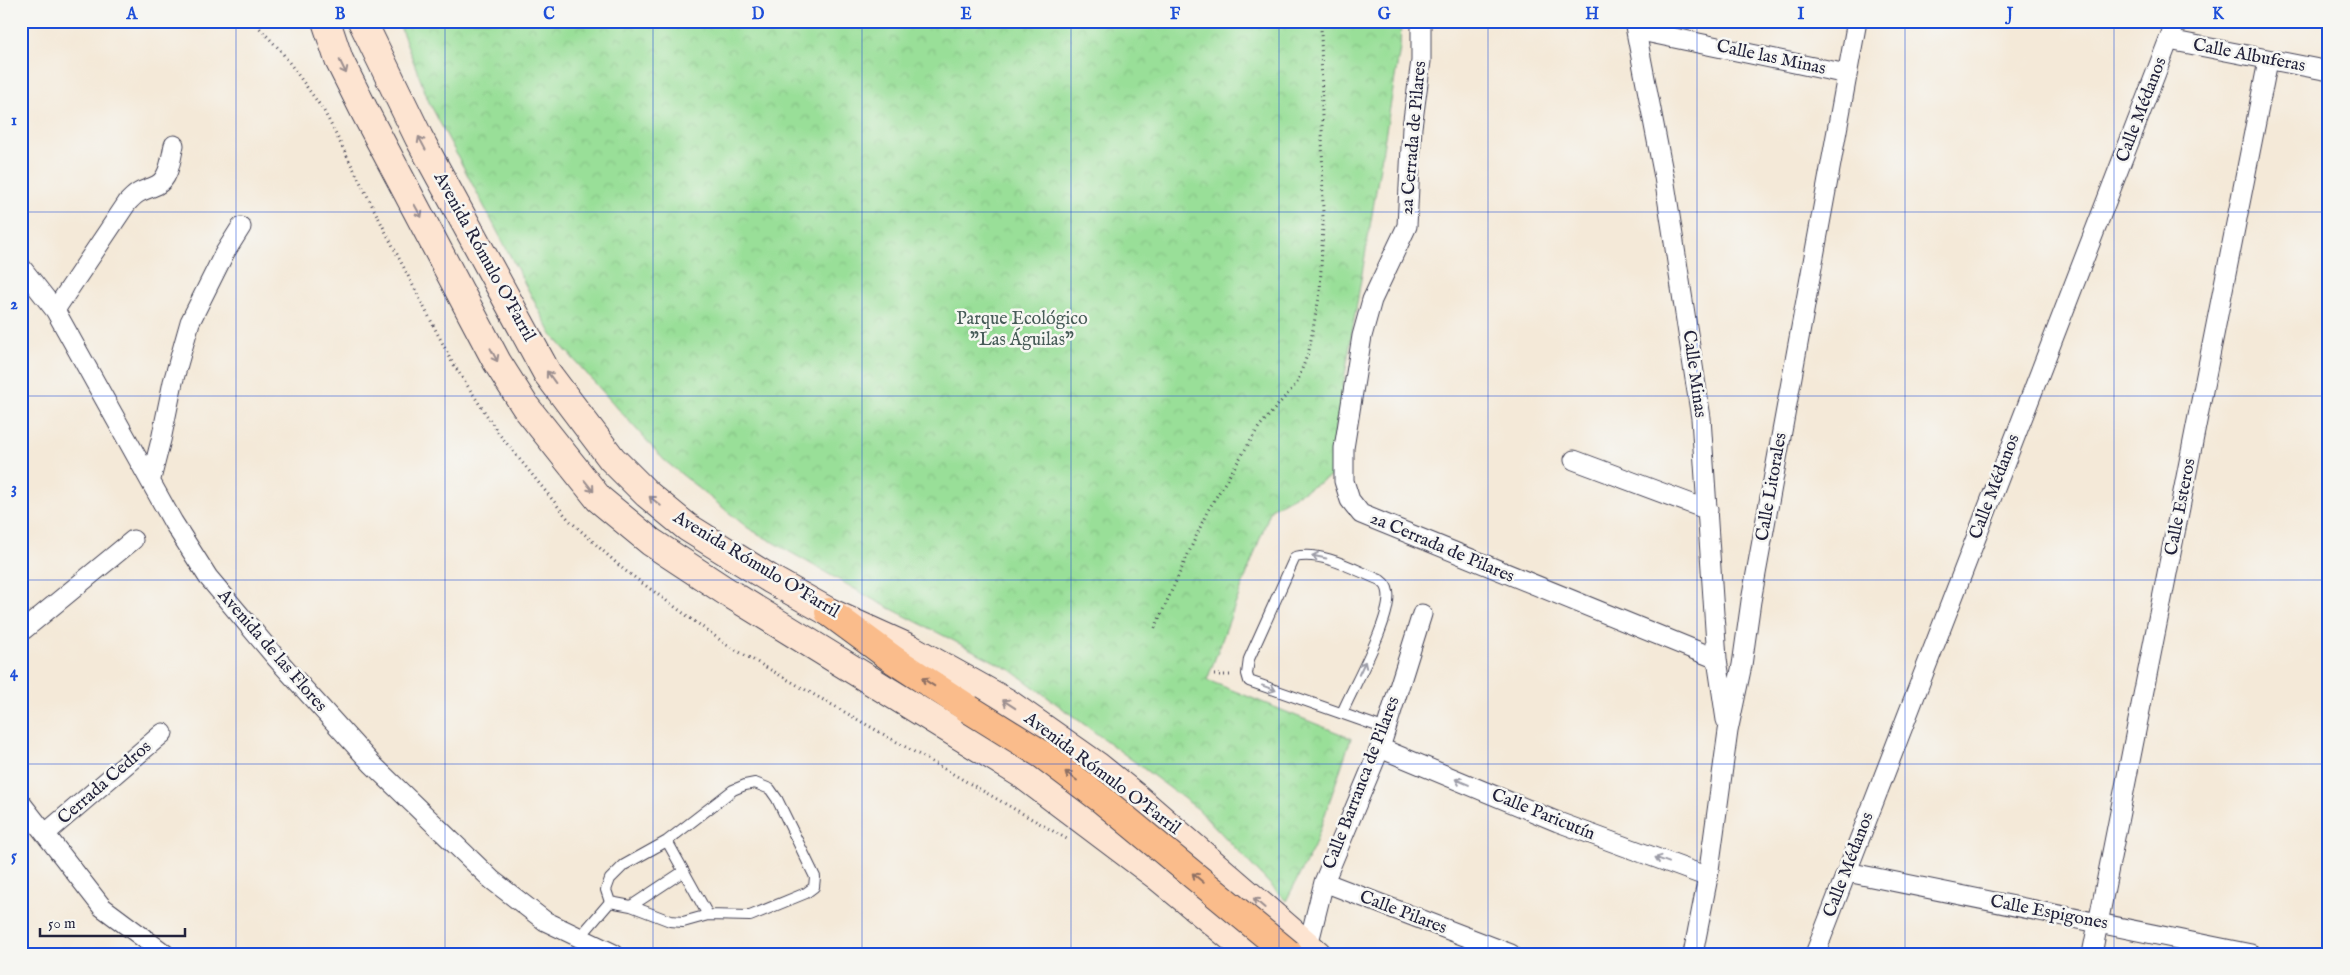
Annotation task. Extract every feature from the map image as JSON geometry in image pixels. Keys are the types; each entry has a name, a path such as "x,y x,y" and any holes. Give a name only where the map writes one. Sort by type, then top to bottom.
{"highway":[{"path":"829,612 894,660 1043,755 1301,952"}],"main road":[{"name":"Avenida Rómulo O'Farril","path":"326,21 339,60 366,114 497,362 525,406 599,499 651,542 716,585 1022,774 1156,875 1252,954"},
{"name":"Avenida Rómulo O'Farril","path":"362,21 419,138 547,372 612,459 647,494 688,527 829,612 911,649 1006,702 1097,766 1138,799 1286,926 1301,952"}],"street":[{"name":"2a Cerrada de Pilares","path":"1421,21 1421,61 1412,127 1406,226 1372,300 1362,336 1344,448 1344,481 1350,500 1361,514 1717,659"},
{"name":"Calle Litorales","path":"1693,954 1708,877 1728,731 1742,665 1751,601 1857,21"},
{"name":"Calle Médanos","path":"1815,954 2176,21"},
{"name":"Calle Minas","path":"1635,26 1646,94 1664,177 1701,418 1717,659 1728,731"},
{"name":"Calle las Minas","path":"1635,26 1847,74"},
{"name":"Calle Albuferas","path":"2169,40 2268,61 2329,71"},
{"name":"Calle Esteros","path":"2092,954 2268,61"},
{"path":"55,310 127,203 139,190 159,184 164,177 174,145"},
{"path":"150,479 161,440 172,382 190,322 224,254 241,226"},
{"name":"Avenida de las Flores","path":"21,267 55,310 173,522 208,577 277,660 372,764 492,880 545,920 614,954"},
{"path":"1574,460 1708,510"},
{"path":"21,632 133,540"},
{"name":"Calle Barranca de Pilares","path":"1301,952 1324,882 1380,748 1422,614"},
{"name":"Cerrada Cedros","path":"46,833 163,733"},
{"name":"Calle Paricutín","path":"1380,748 1558,822 1708,877"},
{"path":"21,803 102,907 165,954"},
{"name":"Calle Espigones","path":"1846,872 2251,954"},
{"name":"Calle Pilares","path":"1324,882 1511,954"}],"lane":[{"path":"1342,712 1383,624 1389,594 1386,584 1325,559 1305,554 1296,557 1290,566 1249,659 1247,674 1249,681 1386,729"},
{"path":"756,783 770,789 777,798 815,877 814,887 806,893 750,916 708,915 683,922 670,921 631,906 610,902 606,890 610,879 624,865 667,841 732,790 756,783"},
{"path":"667,841 708,915"},
{"path":"631,906 684,871"},
{"path":"580,938 610,902"}],"path":[{"path":"1155,628 1207,512 1259,427 1297,383 1309,350 1320,292 1323,224 1321,21"},
{"path":"1214,675 1247,674"}],"green space":[{"name":"Parque Ecológico \"Las Águilas\"","path":"398,21 1401,21 1400,48 1335,434 1339,472 1271,509 1207,680 1351,738 1314,847 1286,901 1198,809 1011,670 874,600 748,528 664,460 552,335 429,102"}]}
